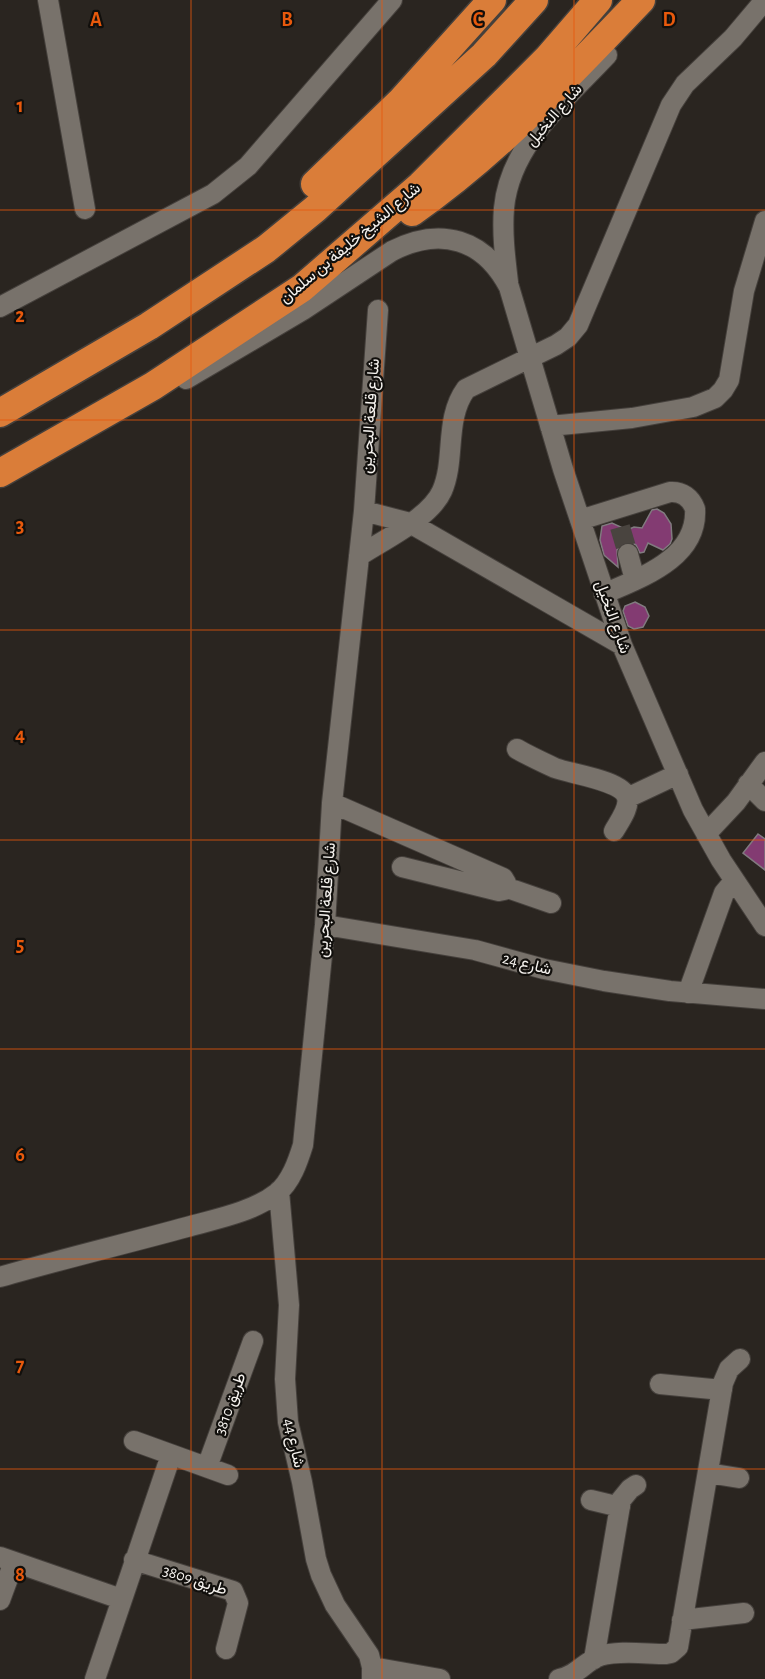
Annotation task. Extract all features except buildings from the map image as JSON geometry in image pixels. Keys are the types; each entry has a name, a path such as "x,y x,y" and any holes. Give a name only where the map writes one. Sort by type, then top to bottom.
{"highway":[{"path":"149,326 301,198 401,101 492,0"},
{"path":"0,413 149,326 266,249 315,209 483,55 534,0"},
{"name":"شارع الشيخ خليفة بن سلمان","path":"0,472 153,386 302,288 421,185 548,58 598,0"},
{"path":"302,288 446,189 521,123 641,0"}],"street":[{"path":"48,0 85,209"},
{"path":"0,307 213,194 248,166 392,0"},
{"name":"شارع النخيل","path":"650,0 632,28 540,127 524,150 512,177 504,206 503,235 509,287 550,426 622,645 696,816 736,884 765,926"},
{"path":"359,555 425,513 442,491 457,402 466,389 556,345 568,337 578,325 671,105 685,84 733,38 765,0"},
{"path":"550,426 632,418 693,407 715,398 729,380 744,291 765,221"},
{"name":"شارع النخيل","path":"153,386 200,372 303,310 393,250 423,238 459,241 475,248 495,265 509,287"},
{"name":"شارع قلعة البحرين","path":"0,1277 219,1218 267,1200 279,1191 291,1174 303,1145 325,925 332,803 364,511 378,310"},
{"path":"580,520 617,518 675,492 686,496 694,509 690,532 676,555 666,564 604,594"},
{"path":"364,511 410,523 622,645"},
{"path":"628,554 635,580"},
{"path":"517,749 555,768 611,785 624,792 627,798 625,810 614,831"},
{"path":"706,834 736,802 764,765"},
{"path":"627,798 678,774"},
{"path":"747,785 765,801"},
{"path":"696,816 747,785"},
{"path":"332,803 503,878 506,887"},
{"path":"402,867 499,891 506,887"},
{"path":"688,993 724,893 736,884"},
{"path":"506,887 551,903"},
{"name":"شارع 24","path":"325,925 475,950 544,969 604,981 729,997 765,988"},
{"path":"729,997 765,1001"},
{"name":"شارع 44","path":"279,1191 289,1305 285,1379 288,1422 321,1575 335,1605 366,1649 372,1673"},
{"name":"طريق 3810","path":"207,1467 253,1341"},
{"path":"559,1679 576,1673 594,1659 610,1654 671,1653 678,1647 725,1375 729,1368 740,1359"},
{"path":"660,1384 722,1390"},
{"path":"134,1441 228,1475"},
{"path":"94,1679 171,1455"},
{"path":"708,1473 739,1478"},
{"path":"594,1659 620,1507 625,1494 636,1485"},
{"path":"591,1500 620,1507"},
{"path":"0,1600 7,1560 120,1599"},
{"name":"طريق 3809","path":"134,1560 233,1591 238,1603 226,1649"},
{"path":"682,1620 744,1613"},
{"path":"372,1673 440,1679"}],"tunnel":[{"path":"620,527 628,554"}]}
